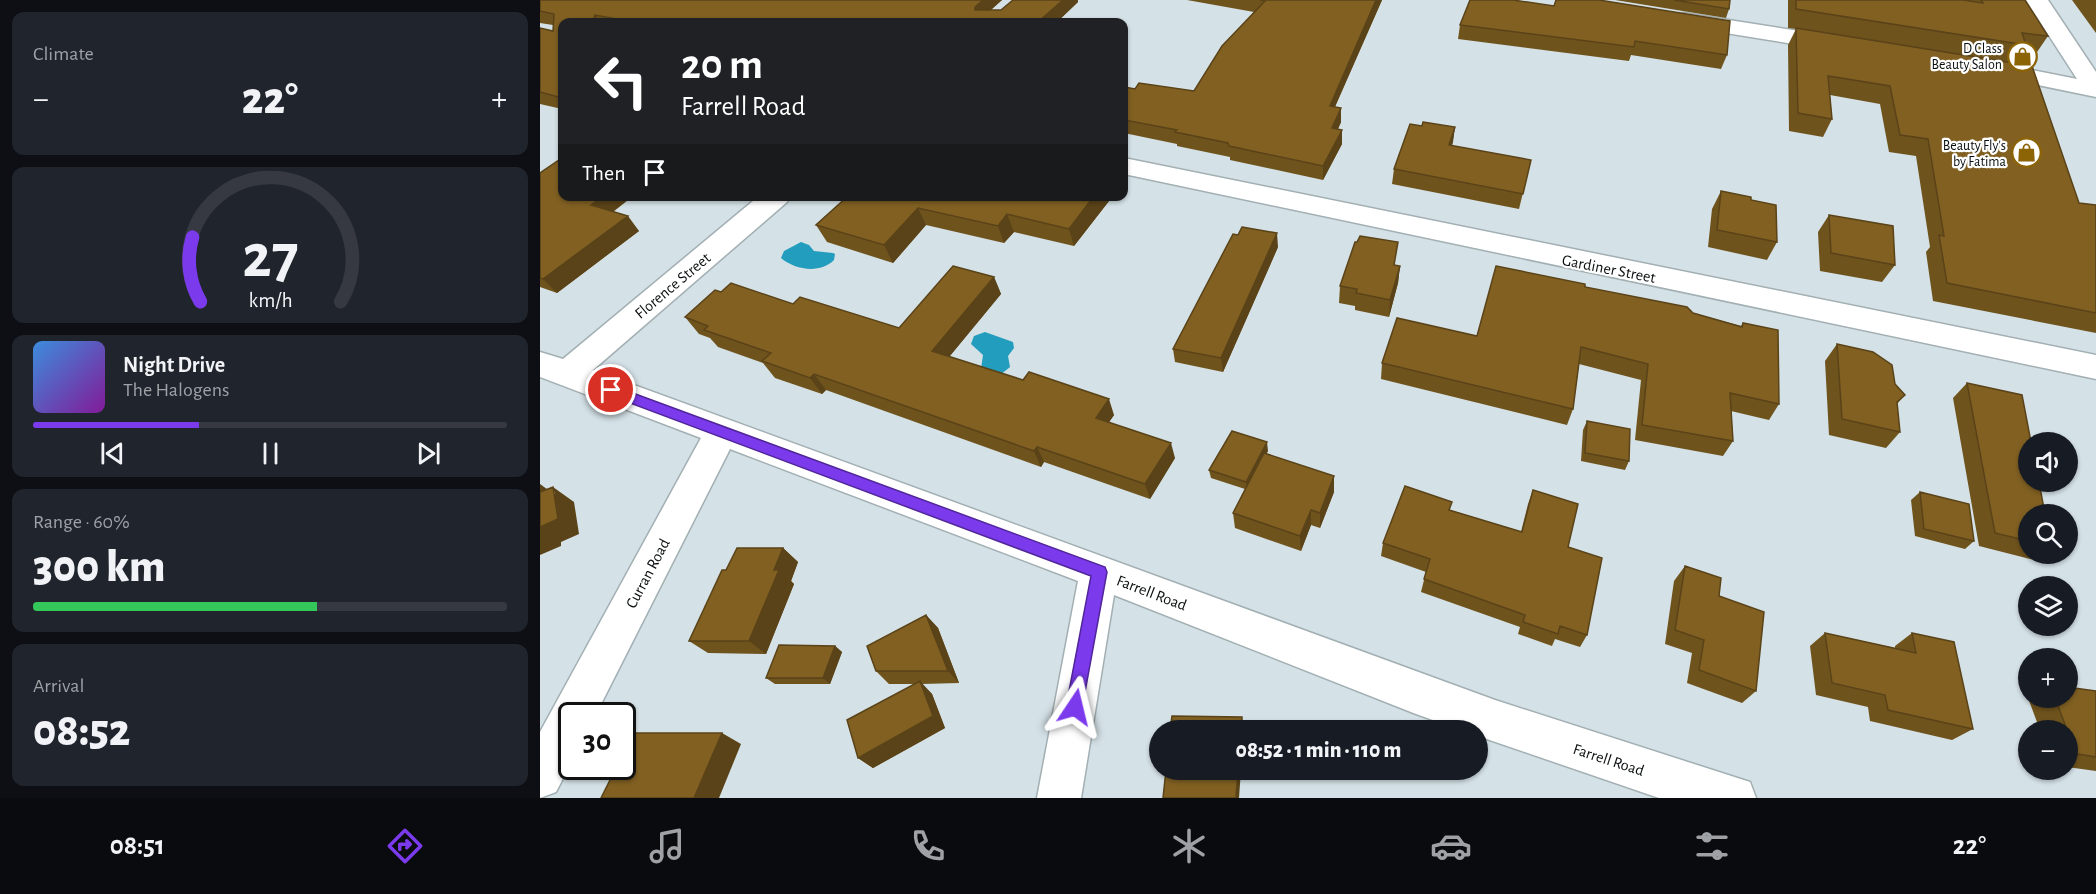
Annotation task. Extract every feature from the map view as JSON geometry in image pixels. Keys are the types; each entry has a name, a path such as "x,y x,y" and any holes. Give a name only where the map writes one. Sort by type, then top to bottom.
{"street":[{"path":"2037,0 2096,90"},
{"path":"1662,16 1856,47"},
{"path":"1972,66 2096,90"},
{"name":"Gardiner Street","path":"1128,167 2096,366"},
{"name":"Florence Street","path":"553,369 771,201"},
{"name":"Farrell Road","path":"553,369 1508,725 1734,798"},
{"name":"Curran Road","path":"579,702 722,431"},
{"path":"1059,798 1100,572"},
{"name":"Curran Road","path":"540,776 558,742"}],"water":[{"path":"801,242 809,245 814,251 835,254 834,260 822,267 808,269 800,268 781,258 784,251"},
{"path":"985,332 1013,342 1014,348 1008,356 1010,367 1000,375 981,369 983,355 971,344 974,336"}],"building":[{"path":"540,0 983,0 975,7 975,10 1001,10 1013,0 1063,0 1043,18 611,18 595,15 594,18 558,18 558,97 540,92 540,28 553,31 554,14 540,11"},
{"path":"1260,0 1376,0 1330,106 1341,108 1332,128 1342,130 1323,166 1229,146 1228,143 1175,132 1177,130 1128,121 1128,88 1135,89 1139,83 1194,91 1222,46 1265,1"},
{"path":"1470,0 1513,0 1554,6 1556,0 1599,0 1730,21 1727,55 1635,41 1634,47 1460,25"},
{"path":"1674,0 1730,0 1729,9"},
{"path":"1796,0 1963,0 1983,3 1981,0 2025,0 2048,36 2022,33 2026,45 1796,9"},
{"path":"1796,28 2032,66 2079,203 2096,205 2096,313 1947,283 1939,235 1944,236 1928,139 1900,135 1890,86 1828,76 1832,119 1798,113"},
{"path":"1423,122 1455,127 1449,145 1531,160 1523,194 1394,169 1410,124 1422,126"},
{"path":"558,161 558,201 596,201 591,205 628,216 543,279 540,278 540,173"},
{"path":"1721,191 1776,205 1777,242 1717,230"},
{"path":"842,201 1090,201 1069,229 1007,214 998,226 918,208 884,245 816,225"},
{"path":"1829,215 1893,226 1895,265 1831,253"},
{"path":"1242,227 1277,233 1221,358 1173,349 1233,234 1238,235"},
{"path":"1360,236 1398,242 1394,265 1400,266 1390,300 1356,293 1357,289 1340,286 1355,242"},
{"path":"953,266 994,277 932,351 1023,380 1029,372 1109,399 1096,418 1171,443 1145,484 1037,447 1034,451 814,374 810,378 762,361 771,353 704,330 708,326 685,317 715,290 721,292 731,283 793,304 800,297 899,328"},
{"path":"1496,266 1585,284 1585,287 1687,307 1693,313 1742,327 1743,323 1778,330 1779,404 1730,393 1733,441 1642,425 1648,364 1581,347 1573,409 1382,363 1397,318 1477,336"},
{"path":"1837,344 1873,352 1892,365 1895,384 1905,395 1897,402 1900,432 1842,419"},
{"path":"1967,383 2022,395 2029,432 2018,432 2018,492 2041,492 2043,504 2018,504 2018,539 1995,533"},
{"path":"1587,421 1630,429 1629,461 1585,453"},
{"path":"1232,431 1267,442 1246,482 1209,470"},
{"path":"1264,453 1334,476 1320,513 1311,510 1300,536 1233,513"},
{"path":"1405,486 1452,502 1449,510 1522,532 1533,490 1578,504 1568,547 1602,558 1587,635 1560,626 1558,634 1523,622 1525,615 1424,579 1430,559 1383,543"},
{"path":"553,487 558,519 540,527 540,492"},
{"path":"1920,492 1969,504 1974,541 1924,529"},
{"path":"737,548 783,548 774,570 779,570 749,641 689,641 722,570 726,570"},
{"path":"1685,566 1721,578 1719,596 1764,612 1756,691 1699,670 1704,640 1675,630"},
{"path":"926,615 948,671 876,671 867,646"},
{"path":"1825,633 1916,653 1912,633 1954,642 1973,729 1888,710 1885,695 1832,683"},
{"path":"779,645 835,646 823,678 766,678"},
{"path":"920,681 933,716 858,758 847,720"},
{"path":"2078,689 2096,691 2096,757 2078,754 2078,720 2063,720 2059,708 2078,708"},
{"path":"1172,716 1242,717 1242,720 1171,720"},
{"path":"636,733 722,733 694,798 601,798 610,780 636,780"},
{"path":"1165,780 1237,780 1236,798 1163,798"}],"place":[{"name":"D Class Beauty Salon","path":"2023,56"},
{"name":"Beauty Fly's by Fatima","path":"2027,153"}],"route":[{"path":"611,390 1100,572 1075,707"}]}
